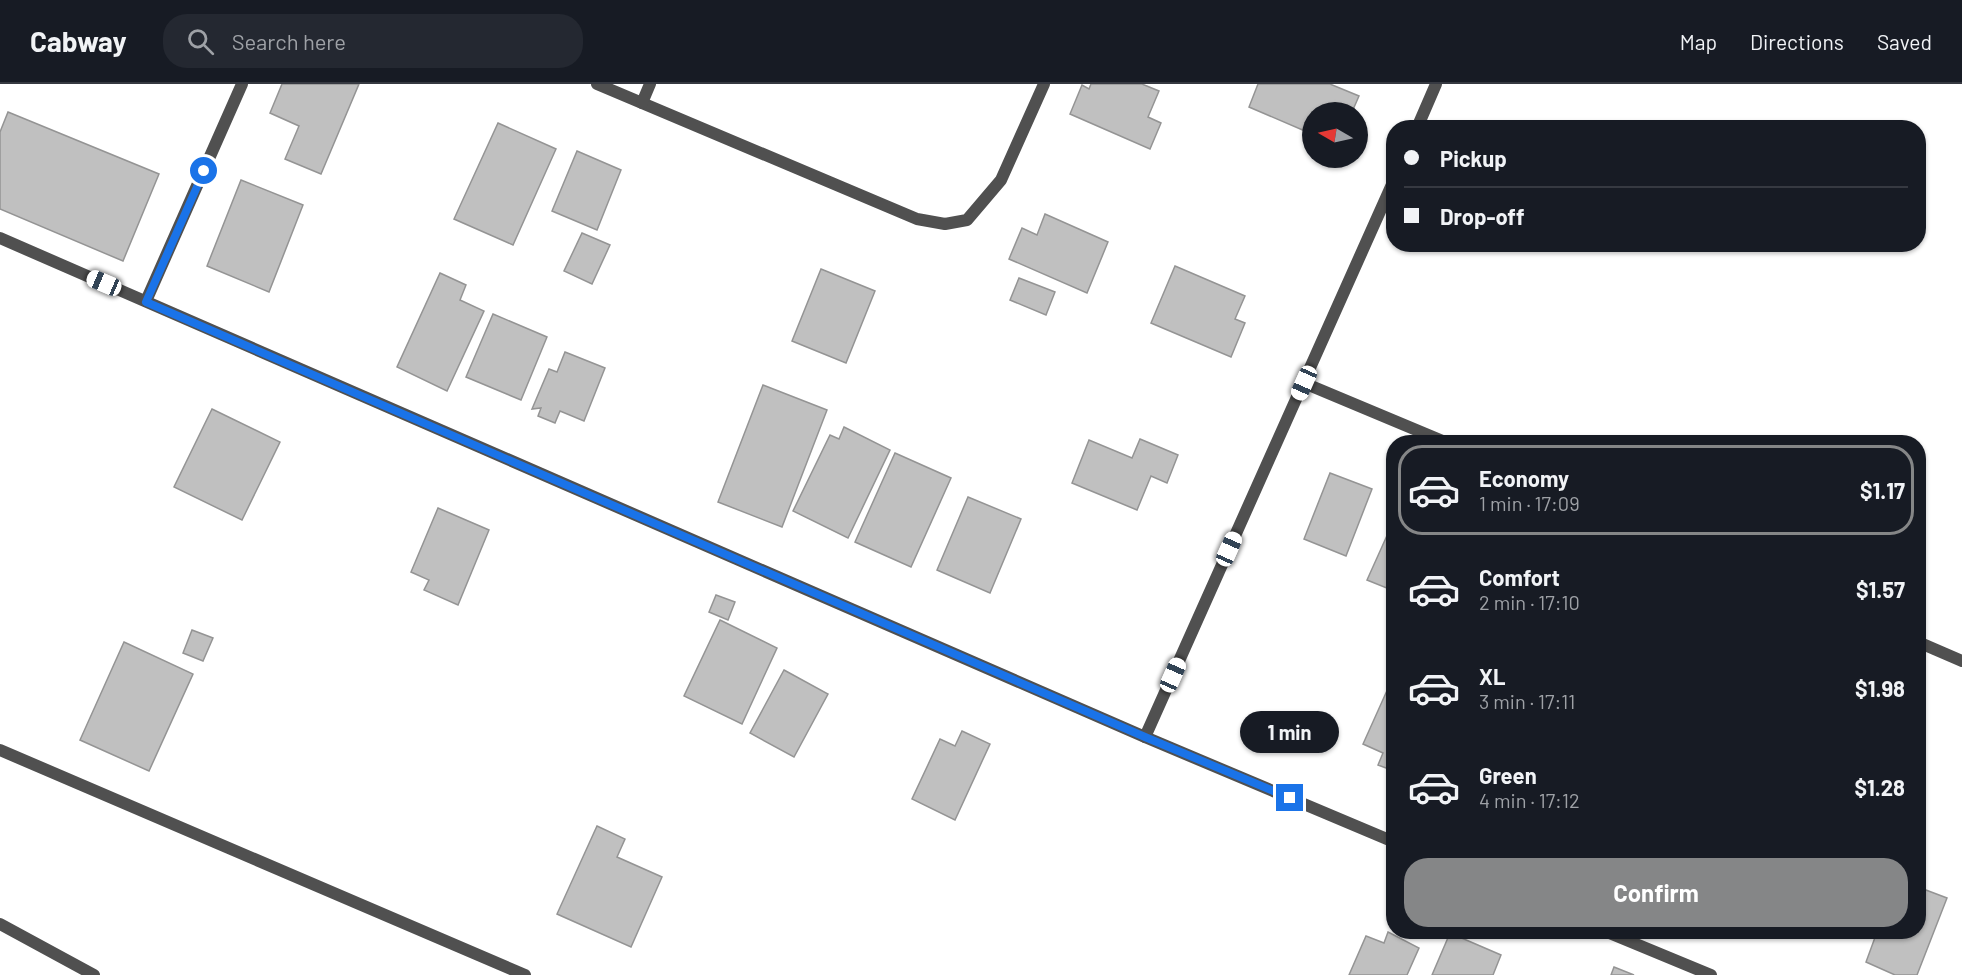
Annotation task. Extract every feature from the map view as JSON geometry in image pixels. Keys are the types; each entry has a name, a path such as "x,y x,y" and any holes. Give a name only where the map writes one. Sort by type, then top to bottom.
{"street":[{"path":"146,302 242,84"},
{"path":"597,84 916,219 945,224 967,220 1001,180 1044,84"},
{"path":"642,103 650,84"},
{"path":"1420,120 1436,84"},
{"path":"1145,737 1386,198"},
{"path":"0,238 1145,737 1386,839"},
{"path":"1304,383 1428,435"},
{"path":"1926,645 1962,661"},
{"path":"0,750 525,975"},
{"path":"0,924 94,975"},
{"path":"1624,939 1711,975"}],"building":[{"path":"282,84 359,84 321,174 285,159 299,126 270,113"},
{"path":"1091,84 1142,84 1159,91 1148,117 1161,123 1150,149 1070,114 1082,85 1089,89"},
{"path":"1258,84 1330,84 1359,96 1356,102 1302,102 1302,130 1249,107"},
{"path":"8,112 159,174 123,261 0,209 0,132"},
{"path":"498,123 556,149 513,245 454,219"},
{"path":"577,151 621,170 597,230 552,211"},
{"path":"241,180 303,205 269,292 207,266"},
{"path":"1045,214 1108,242 1087,293 1009,259 1022,228 1037,235"},
{"path":"582,233 610,245 592,284 564,271"},
{"path":"1175,266 1245,296 1235,319 1245,323 1231,357 1151,323"},
{"path":"821,269 875,291 846,363 792,341"},
{"path":"440,273 466,285 460,300 484,311 447,391 397,367"},
{"path":"1019,278 1055,292 1046,315 1010,300"},
{"path":"493,314 547,337 521,400 466,377"},
{"path":"565,352 605,368 584,421 560,411 555,423 538,416 541,408 532,409 549,369 557,372"},
{"path":"763,385 827,410 782,527 718,502"},
{"path":"212,409 280,442 242,520 174,487"},
{"path":"844,427 890,450 848,538 793,511 830,435 839,439"},
{"path":"1140,439 1178,455 1167,483 1151,476 1137,510 1072,483 1089,440 1132,458"},
{"path":"895,453 951,478 911,567 855,542"},
{"path":"1330,473 1372,489 1346,556 1304,539"},
{"path":"968,497 1021,519 990,593 937,570"},
{"path":"438,508 489,530 458,605 424,590 429,580 411,572"},
{"path":"1386,538 1386,588 1367,580"},
{"path":"716,595 735,602 728,620 709,612"},
{"path":"720,620 777,648 742,724 684,696"},
{"path":"192,630 213,638 203,661 183,653"},
{"path":"124,642 193,674 149,771 80,740"},
{"path":"784,670 828,694 794,757 750,733"},
{"path":"1386,693 1386,768 1378,765 1383,753 1363,744"},
{"path":"962,731 990,744 955,820 912,799 940,739 955,746"},
{"path":"597,826 625,839 617,857 662,877 631,947 557,914"},
{"path":"1926,890 1947,898 1917,975 1895,975 1866,962 1874,939 1926,939"},
{"path":"1366,936 1384,943 1386,938 1402,939 1419,948 1407,975 1349,975"},
{"path":"1447,939 1464,939 1501,955 1493,975 1432,975"},
{"path":"1614,967 1634,975 1611,975"}],"route":[{"path":"204,171 146,302 1290,798"}]}
